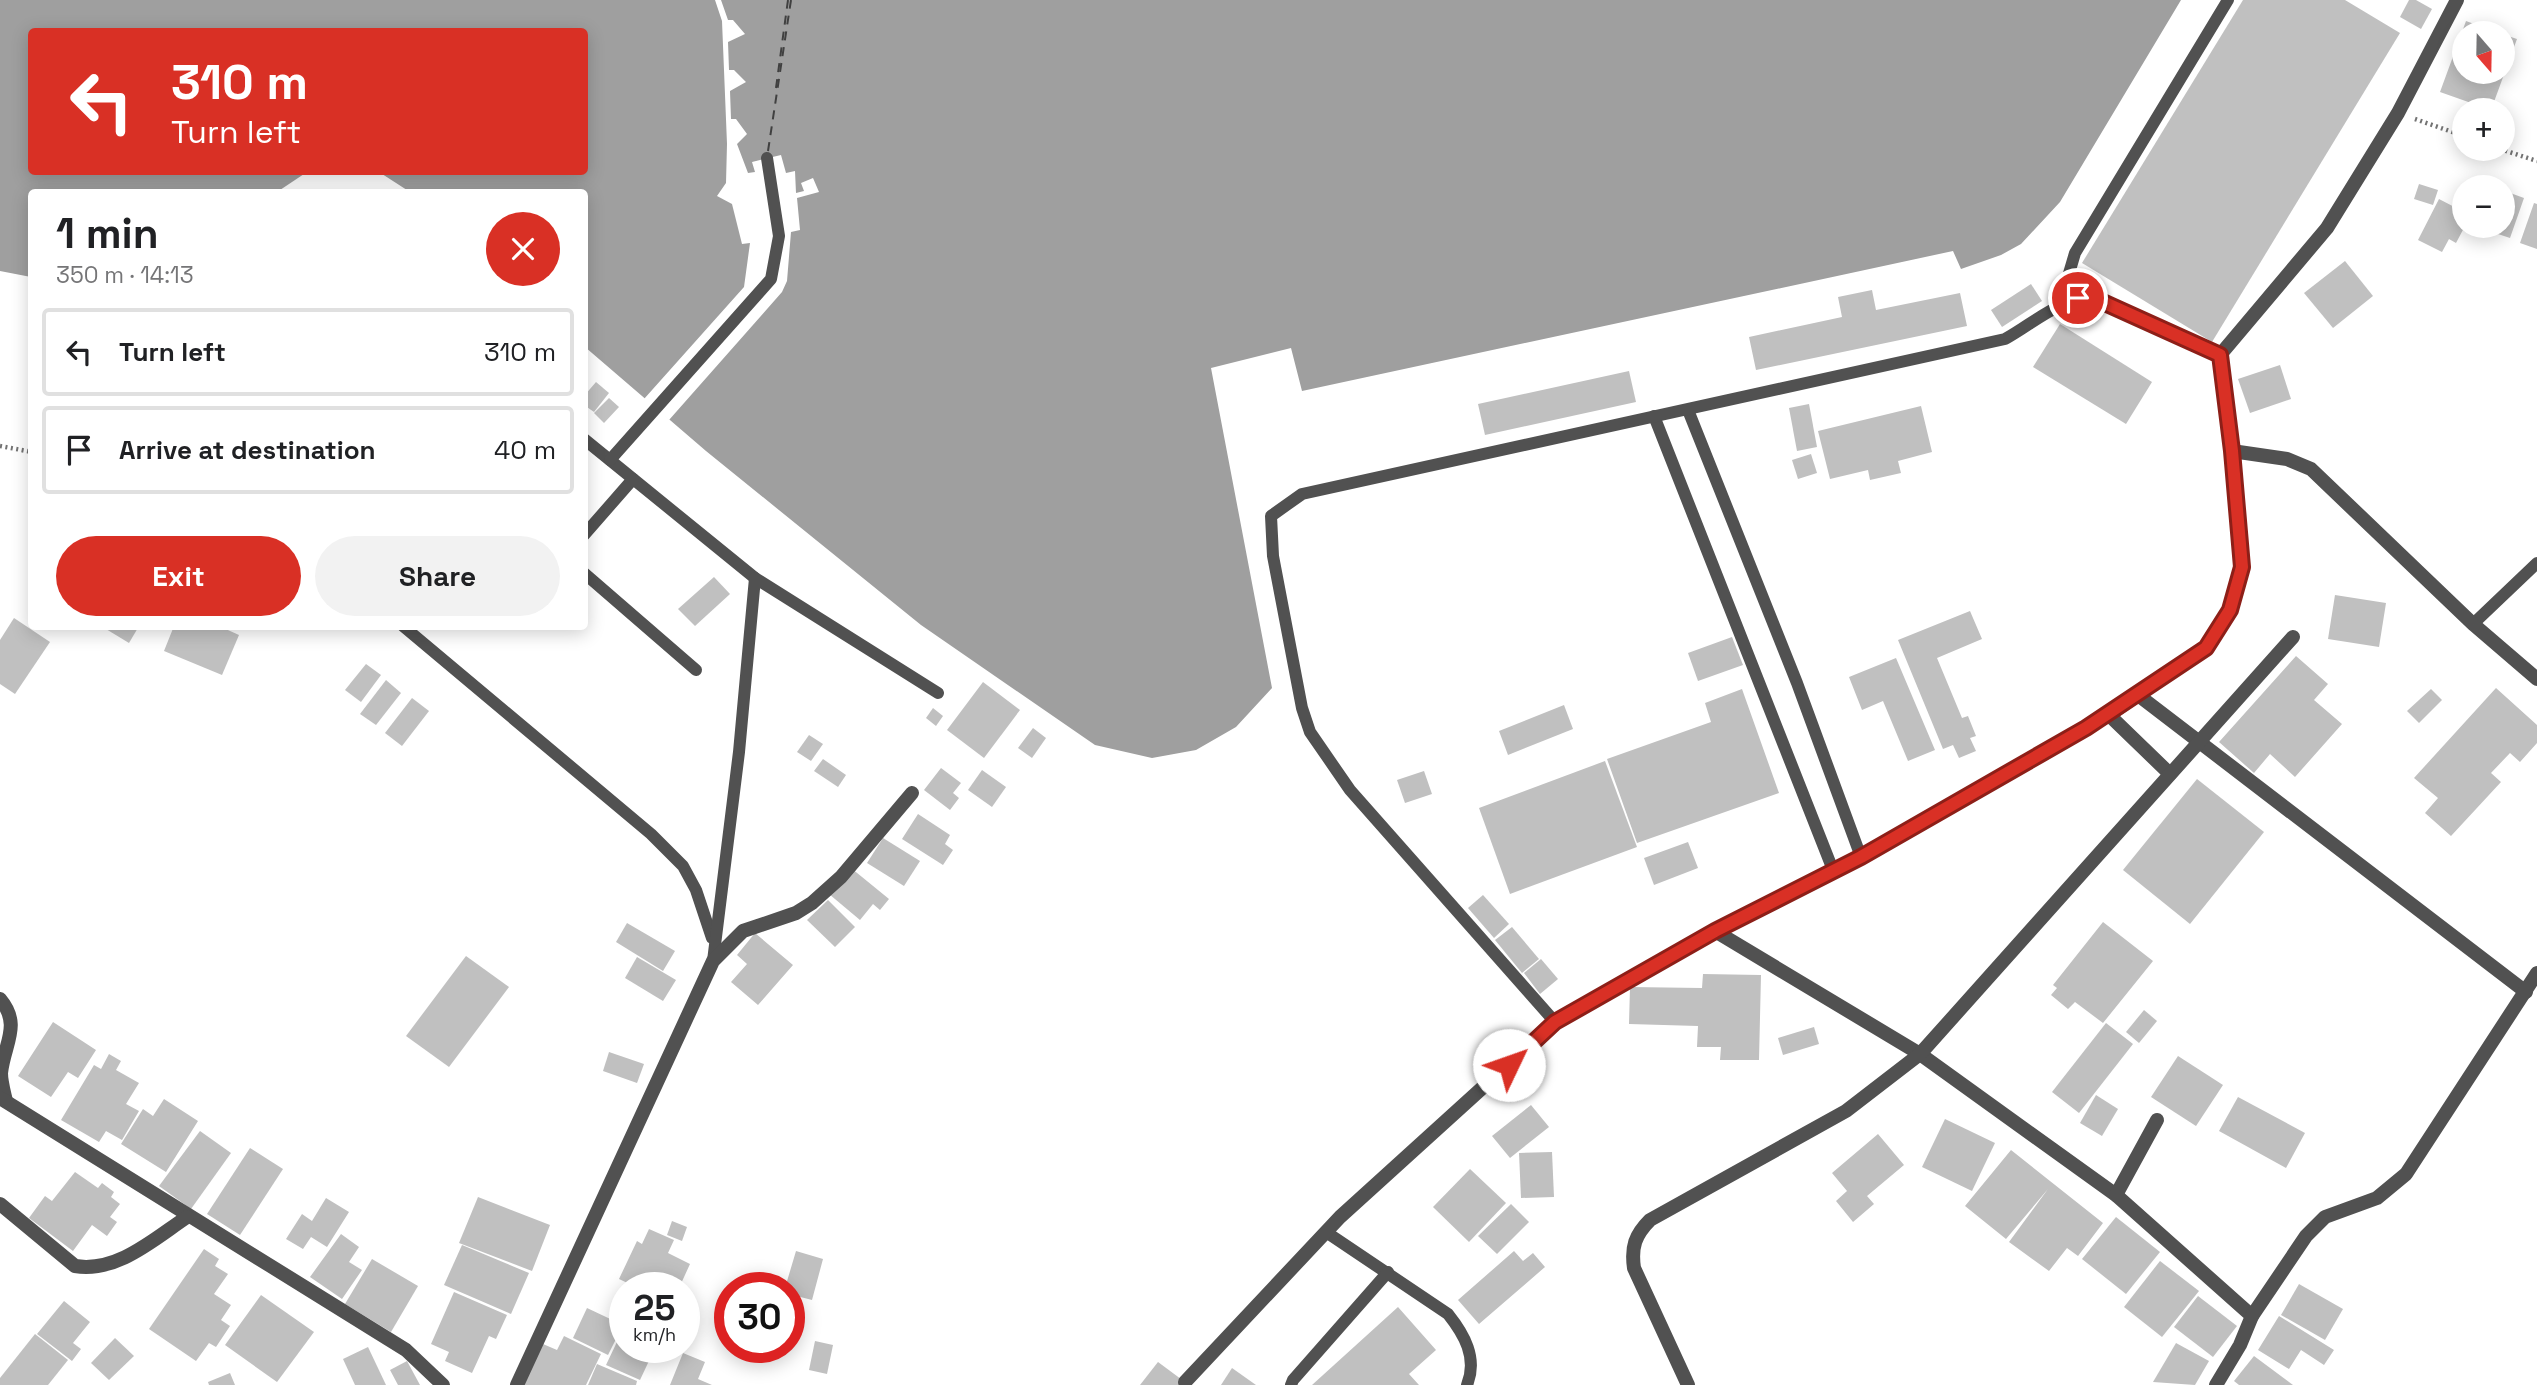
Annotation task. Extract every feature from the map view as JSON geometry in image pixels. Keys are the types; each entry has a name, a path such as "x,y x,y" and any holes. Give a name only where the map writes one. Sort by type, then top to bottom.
{"street":[{"path":"1185,1382 1326,1232 1555,1022 1715,931 1861,857 2109,715 2206,648 2230,610 2242,567 2220,355 2327,228 2398,113 2457,0"},
{"path":"2232,451 2287,459 2311,469 2473,624 2537,679"},
{"path":"1688,1385 1633,1268 1632,1253 1637,1233 1650,1220 1846,1111 1920,1054 2293,637"},
{"path":"2138,695 2526,992"},
{"path":"2109,715 2170,774"},
{"path":"517,1385 713,961 743,931 796,912 812,903 857,860 912,793"},
{"path":"1715,931 1920,1054 2116,1195 2252,1316"},
{"path":"2216,1385 2240,1345 2252,1316 2306,1236 2325,1217 2376,1198 2406,1174 2537,973"},
{"path":"0,999 11,1016 13,1026 1,1072 3,1100 151,1189 187,1217 406,1350 443,1385"},
{"path":"2116,1195 2157,1121"},
{"path":"0,1204 75,1266 88,1268 102,1266 131,1254 187,1217"}],"lane":[{"path":"2060,304 2075,253 2228,0"},
{"path":"610,460 771,279 779,236 767,158"},
{"path":"1555,1022 1350,790 1310,732 1302,708 1273,556 1271,516 1302,494 2005,339 2060,304 2078,298 2096,299 2220,355"},
{"path":"1688,410 1797,683 1861,857"},
{"path":"1654,416 1833,870"},
{"path":"588,442 755,578 938,693"},
{"path":"588,530 633,479"},
{"path":"2473,624 2537,563"},
{"path":"588,576 695,670"},
{"path":"713,961 713,942 739,752 755,578"},
{"path":"408,630 651,834 683,866 696,890 713,942"},
{"path":"1326,1232 1448,1314 1463,1332 1471,1356 1467,1385"},
{"path":"1291,1385 1388,1272"}],"path":[{"path":"2398,113 2452,132"},
{"path":"2515,154 2537,161"},
{"path":"0,446 28,451"}],"shaded area":[{"path":"0,0 2181,0 2060,202 2021,244 2001,255 1961,269 1953,251 1302,391 1291,348 1211,368 1272,688 1236,727 1196,750 1152,758 1095,745 921,625 706,451 588,350 588,189 405,189 384,175 588,175 588,28 28,28 28,175 302,175 282,189 28,189 28,276 0,271"}],"pier":[{"path":"715,0 721,0 728,20 733,20 745,34 728,42 729,70 734,70 746,82 730,91 731,119 736,119 747,134 737,144 748,173 755,172 752,162 781,155 786,173 795,171 796,193 804,191 801,183 813,178 819,192 797,198 800,230 791,232 787,281 782,292 669,420 644,399 744,287 750,243 742,244 732,204 717,196 726,183 727,144 722,21"}],"building":[{"path":"2243,0 2345,0 2400,33 2212,342 2082,263"},
{"path":"2409,0 2416,0 2432,9 2421,29 2400,17"},
{"path":"2452,59 2452,84 2501,84 2495,98 2457,98 2440,92"},
{"path":"2419,184 2438,190 2433,205 2414,199"},
{"path":"2515,195 2524,198 2515,224"},
{"path":"2439,199 2452,206 2452,238 2459,238 2456,243 2449,239 2442,252 2418,240"},
{"path":"2534,203 2537,204 2537,249 2520,243"},
{"path":"2345,261 2373,296 2333,328 2304,293"},
{"path":"2031,284 2042,301 2002,327 1991,310"},
{"path":"1872,290 1876,310 1960,293 1967,326 1756,370 1749,337 1842,317 1838,297"},
{"path":"2060,324 2152,382 2126,424 2033,367"},
{"path":"2280,365 2291,399 2250,413 2238,379"},
{"path":"1629,371 1636,402 1485,435 1478,404"},
{"path":"596,382 609,393 594,412 588,408 588,391"},
{"path":"609,398 619,407 604,423 594,413"},
{"path":"1809,404 1817,447 1797,451 1789,408"},
{"path":"1921,406 1932,452 1898,461 1901,473 1870,480 1868,470 1830,479 1818,431"},
{"path":"1811,454 1817,473 1798,479 1792,460"},
{"path":"714,577 730,594 695,626 678,609"},
{"path":"2335,595 2386,603 2379,647 2328,639"},
{"path":"1970,611 1982,639 1937,658 1962,718 1968,716 1976,736 1970,738 1976,751 1959,758 1953,745 1943,749 1898,640"},
{"path":"14,618 28,630 50,642 15,694 0,684 0,640"},
{"path":"108,630 137,630 129,643"},
{"path":"172,630 228,630 239,635 222,675 164,651"},
{"path":"1732,637 1743,665 1698,681 1688,653"},
{"path":"2296,656 2328,684 2314,700 2342,724 2295,777 2270,754 2254,773 2219,742"},
{"path":"1896,658 1935,750 1908,761 1883,701 1862,710 1849,677"},
{"path":"366,664 381,675 361,702 345,690"},
{"path":"386,680 401,693 376,725 360,714"},
{"path":"983,682 1020,710 984,758 947,730"},
{"path":"2496,688 2537,725 2537,743 2520,762 2510,753 2491,773 2501,782 2451,836 2425,813 2438,798 2414,778"},
{"path":"1742,689 1779,793 1637,843 1607,759 1711,722 1705,703"},
{"path":"2431,689 2442,700 2419,723 2407,711"},
{"path":"412,698 429,711 402,746 385,733"},
{"path":"1564,705 1573,729 1508,755 1499,731"},
{"path":"933,708 943,716 936,726 926,718"},
{"path":"1033,728 1046,738 1032,758 1018,748"},
{"path":"809,735 823,744 811,761 797,752"},
{"path":"823,759 846,775 838,787 814,771"},
{"path":"1605,761 1637,847 1510,894 1479,808"},
{"path":"941,768 961,783 953,793 959,798 950,810 924,790"},
{"path":"982,770 1006,787 992,807 968,790"},
{"path":"1424,771 1432,794 1405,803 1397,780"},
{"path":"2197,779 2264,832 2190,924 2123,870"},
{"path":"918,814 950,835 945,844 953,850 943,865 902,839"},
{"path":"883,838 920,861 904,886 867,863"},
{"path":"1688,842 1698,868 1654,885 1644,858"},
{"path":"851,868 889,899 880,910 873,904 860,920 829,894"},
{"path":"1483,895 1509,924 1494,938 1468,908"},
{"path":"828,900 855,927 835,947 807,920"},
{"path":"2103,922 2153,961 2103,1023 2075,1002 2068,1009 2051,995 2057,988 2053,985"},
{"path":"627,923 675,951 663,971 616,942"},
{"path":"1512,927 1539,959 1522,973 1495,940"},
{"path":"755,933 793,965 758,1005 731,982 747,964 737,955"},
{"path":"466,956 509,987 449,1067 406,1036"},
{"path":"637,957 676,980 663,1001 625,978"},
{"path":"1541,959 1558,979 1540,994 1524,973"},
{"path":"1703,974 1761,975 1759,1060 1720,1060 1721,1047 1697,1047 1698,1026 1629,1024 1630,987 1702,988"},
{"path":"2144,1010 2157,1021 2139,1043 2126,1032"},
{"path":"53,1022 96,1050 78,1078 68,1072 51,1097 18,1076"},
{"path":"2106,1023 2133,1044 2079,1113 2052,1092"},
{"path":"1814,1027 1819,1044 1783,1055 1778,1038"},
{"path":"609,1052 644,1064 637,1083 603,1071"},
{"path":"109,1054 121,1061 116,1070 139,1083 126,1104 139,1111 122,1140 106,1131 99,1142 61,1120 94,1065 101,1069"},
{"path":"2178,1056 2223,1085 2196,1126 2151,1097"},
{"path":"2096,1095 2118,1109 2102,1136 2080,1123"},
{"path":"2238,1097 2305,1133 2286,1168 2219,1131"},
{"path":"164,1099 198,1121 166,1172 121,1144 143,1109 153,1116"},
{"path":"1531,1105 1549,1127 1510,1158 1492,1136"},
{"path":"1945,1119 1995,1143 1972,1191 1922,1167"},
{"path":"200,1131 231,1153 191,1209 159,1186"},
{"path":"1878,1134 1904,1165 1867,1196 1874,1204 1853,1222 1836,1201 1847,1191 1832,1173"},
{"path":"250,1148 283,1169 240,1235 207,1214"},
{"path":"2011,1150 2103,1223 2078,1256 2067,1248 2049,1271 2009,1242 2048,1189 2006,1239 1965,1206"},
{"path":"1552,1152 1554,1197 1521,1198 1519,1153"},
{"path":"1470,1169 1506,1203 1469,1242 1433,1207"},
{"path":"75,1172 98,1188 102,1183 114,1192 111,1197 120,1204 110,1217 117,1222 107,1236 92,1225 73,1251 29,1218 45,1196 52,1201"},
{"path":"478,1197 550,1225 532,1271 459,1243"},
{"path":"326,1198 349,1212 327,1247 311,1237 303,1249 286,1239 302,1214 312,1221"},
{"path":"1511,1204 1529,1222 1497,1254 1478,1236"},
{"path":"2116,1217 2160,1252 2126,1294 2082,1259"},
{"path":"672,1221 687,1227 682,1241 667,1235"},
{"path":"649,1229 674,1240 668,1253 690,1264 686,1272 622,1272 637,1241 642,1244"},
{"path":"341,1234 359,1247 349,1262 362,1270 342,1299 310,1277"},
{"path":"462,1245 529,1273 511,1314 444,1285"},
{"path":"204,1249 219,1259 215,1266 228,1274 214,1294 231,1305 221,1320 230,1326 216,1347 209,1343 196,1361 149,1329"},
{"path":"796,1251 823,1259 812,1300 805,1298 805,1272 790,1272"},
{"path":"1514,1251 1523,1261 1533,1253 1545,1267 1479,1324 1458,1300"},
{"path":"372,1259 418,1286 391,1332 345,1304"},
{"path":"2160,1261 2199,1291 2162,1337 2124,1307"},
{"path":"2299,1284 2343,1309 2325,1340 2281,1315"},
{"path":"454,1292 507,1315 496,1339 489,1336 472,1373 445,1361 449,1352 431,1344"},
{"path":"261,1295 314,1332 277,1382 225,1345"},
{"path":"2198,1296 2237,1326 2213,1357 2174,1327"},
{"path":"64,1301 90,1322 73,1343 81,1349 72,1361 37,1334"},
{"path":"1398,1307 1436,1350 1409,1374 1419,1385 1312,1385"},
{"path":"587,1308 609,1318 608,1355 573,1338"},
{"path":"2279,1316 2334,1350 2324,1365 2301,1350 2289,1369 2258,1350"},
{"path":"35,1334 68,1360 48,1385 0,1385 0,1378"},
{"path":"564,1336 601,1354 586,1385 523,1385 543,1344 557,1350"},
{"path":"115,1338 134,1356 109,1380 91,1363"},
{"path":"815,1341 833,1345 827,1374 809,1370"},
{"path":"2176,1343 2209,1361 2195,1385 2153,1382"},
{"path":"368,1347 386,1385 355,1385 343,1359"},
{"path":"2254,1356 2293,1385 2239,1385 2234,1381"},
{"path":"609,1359 609,1363 648,1363 640,1380 606,1365"},
{"path":"700,1360 705,1362 698,1379 712,1385 670,1385 679,1363 700,1363"},
{"path":"407,1361 420,1385 398,1385 390,1370"},
{"path":"1158,1362 1189,1385 1140,1385"},
{"path":"597,1364 637,1381 636,1385 588,1385"},
{"path":"1232,1368 1256,1385 1221,1385"},
{"path":"230,1373 235,1385 209,1385 208,1382"}],"ferry route":[{"path":"776,88 788,0"},
{"path":"768,151 791,0"}],"route":[{"path":"1509,1065 1555,1022 1715,931 1861,857 2109,715 2206,648 2230,610 2242,567 2220,355 2096,299 2078,298"}]}
